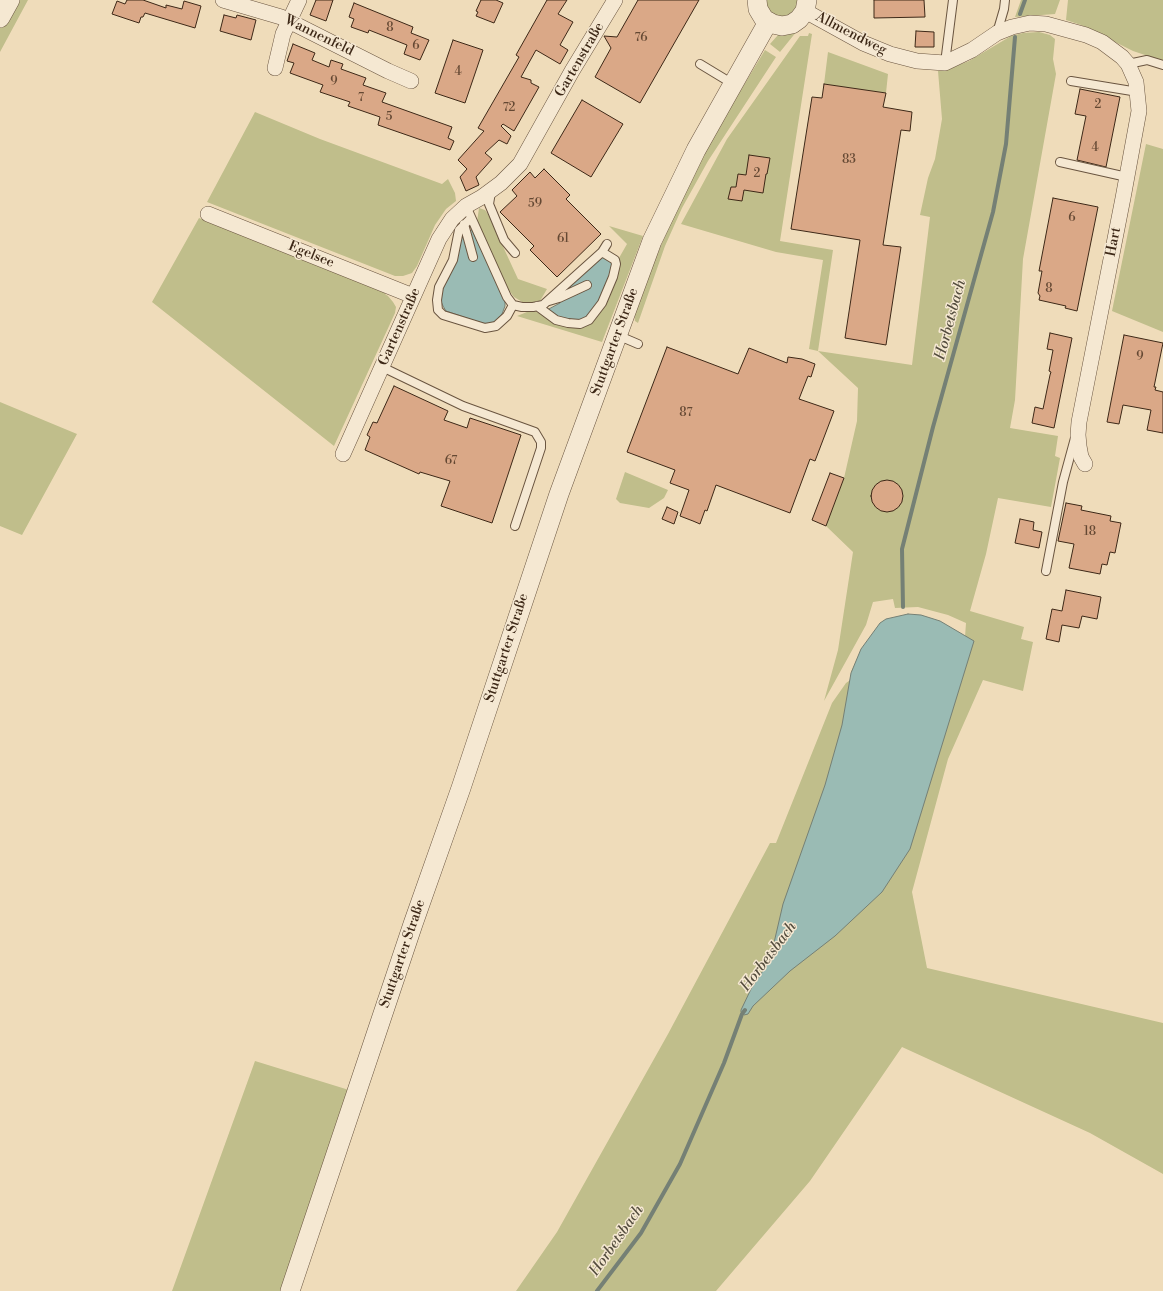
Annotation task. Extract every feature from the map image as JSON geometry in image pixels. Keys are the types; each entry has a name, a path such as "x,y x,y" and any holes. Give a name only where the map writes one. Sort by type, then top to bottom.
{"street":[{"path":"0,18 10,0"},
{"name":"Wannenfeld","path":"223,0 267,13 289,22 411,81"},
{"path":"275,68 283,34 299,0"},
{"name":"Gartenstraße","path":"343,454 440,239 452,219 468,212 512,174 520,164 576,64 615,0"},
{"path":"757,0 758,9 761,14 768,22 777,26 787,26 800,19 806,5"},
{"name":"Allmendweg","path":"806,5 863,43 890,54 914,60 945,63 972,50 998,32 1030,23 1052,26 1086,35 1102,42 1122,57 1128,64"},
{"name":"Stuttgarter Straße","path":"290,1291 556,501 652,242 696,150 768,22"},
{"name":"Hart","path":"1085,464 1081,456 1079,446 1079,422 1139,111 1138,92 1134,77 1128,64"},
{"name":"Egelsee","path":"208,214 413,296"}],"lane":[{"path":"945,63 953,0"},
{"path":"998,32 1005,0"},
{"path":"1128,64 1147,60 1163,65"},
{"path":"700,64 733,84"},
{"path":"1071,81 1138,92"},
{"path":"1060,162 1127,177"},
{"path":"491,191 489,204 504,240 515,253"},
{"path":"468,212 464,224 459,230 453,260 439,287 437,300 438,310 444,315 485,328 496,326 507,316 513,305"},
{"path":"468,212 507,297 513,305 522,307 543,305 602,252 607,244"},
{"path":"464,224 473,256"},
{"path":"537,306 556,320 580,324 589,320 602,303 613,277 616,264 616,260 602,252"},
{"path":"548,301 559,298 587,285"},
{"path":"617,335 638,344"},
{"path":"382,367 463,406 535,432 541,442 541,448 515,526"},
{"name":"Hart","path":"1046,571 1063,482 1079,422"}],"shaded area":[{"path":"14,0 28,0 0,52 0,25"},
{"path":"765,0 798,0 798,7 791,15 780,18 767,10"},
{"path":"1021,0 1060,0 1055,14 1015,17"},
{"path":"1068,0 1163,0 1163,61 1133,51 1081,25 1066,20"},
{"path":"797,31 780,52 770,44 778,35"},
{"path":"1039,32 1050,35 1055,39 1053,59 1056,74 1023,259 1015,400 1010,428 1058,436 1055,456 1060,458 1051,507 998,498 986,554 970,611 1024,627 1021,639 1033,642 1023,691 983,680 948,759 912,892 927,968 1163,1023 1163,1174 1090,1133 902,1047 810,1181 716,1291 516,1291 557,1232 668,1034 770,843 776,843 832,703 846,683 894,649 858,671 851,672 861,650 965,637 966,623 948,615 918,607 895,608 893,599 873,602 866,625 824,701 838,650 853,552 826,526 844,478 857,421 858,388 818,351 912,365 930,217 920,215 928,178 935,159 942,119 938,71 946,70 969,61 1011,36 1023,33"},
{"path":"809,33 812,34 780,241 833,250 818,351 809,349 823,260 776,252 681,224 727,139 800,36 808,36"},
{"path":"765,50 776,57 708,161 682,208 665,246 638,323 635,321 634,314 681,197 718,128"},
{"path":"828,52 888,74 886,93 824,84"},
{"path":"255,112 320,139 442,184 448,179 455,193 456,201 446,209 435,225 417,266 412,273 403,276 395,276 207,202"},
{"path":"1146,144 1163,149 1163,332 1112,311"},
{"path":"479,208 485,210 488,214 518,279 547,289 540,301 535,303 524,303 514,297 508,289 477,222"},
{"path":"199,218 386,291 385,294 396,307 395,313 334,446 152,302"},
{"path":"609,226 643,236 602,342 517,316 532,310 544,315 619,266 619,258 627,244"},
{"path":"0,402 77,434 22,535 0,526"},
{"path":"625,472 668,490 664,498 649,508 620,503 616,499"},
{"path":"255,1061 349,1090 283,1291 172,1291"}],"water":[{"path":"472,230 505,300 505,306 502,314 494,322 487,324 446,311 440,299 442,290 449,277 461,233"},
{"path":"603,257 611,260 613,266 599,301 588,317 580,321 570,321 558,317 547,310 560,303 559,294"},
{"path":"908,614 921,615 940,621 974,641 910,849 882,892 835,936 790,971 753,1006 748,1014 744,1015 741,1010 751,989 770,960 783,904 825,785 842,725 851,673 861,649 880,623 886,619"}],"building":[{"path":"127,0 143,0 166,8 166,5 182,9 184,1 201,6 195,28 145,13 143,17 141,17 139,23 112,14 117,1 125,4"},
{"path":"316,0 333,0 326,21 310,15"},
{"path":"481,0 496,0 503,3 494,23 476,16 478,12 476,11"},
{"path":"547,0 567,0 558,14 573,22 560,45 568,50 560,64 536,50 521,77 531,80 531,83 539,87 514,131 503,124 501,126 511,136 507,144 499,140 485,153 492,159 476,177 479,185 466,191 460,177 467,169 458,160 484,131 478,128 519,57 516,55"},
{"path":"638,0 699,0 640,103 595,77 611,48 604,36 617,37"},
{"path":"874,0 924,0 925,17 874,18"},
{"path":"354,3 413,27 411,33 429,40 420,60 404,54 407,45 369,30 368,33 351,27 354,19 349,17"},
{"path":"224,15 236,18 237,15 256,20 251,40 220,31"},
{"path":"916,31 934,32 934,47 915,47"},
{"path":"453,40 483,50 465,103 435,93"},
{"path":"293,44 315,53 312,60 329,67 331,60 343,64 341,69 366,78 363,85 386,93 382,102 452,127 448,138 454,141 450,150 378,125 380,117 348,106 350,102 320,92 323,85 290,73 294,63 287,61"},
{"path":"824,84 886,93 883,107 912,112 910,131 901,130 883,245 901,247 886,345 845,338 860,240 791,229 812,97 822,98"},
{"path":"1080,89 1120,97 1106,167 1077,160 1086,116 1075,114"},
{"path":"582,100 623,124 591,177 551,153"},
{"path":"749,155 770,158 763,193 744,190 742,201 728,199 731,187 736,187 738,174 746,175"},
{"path":"544,169 570,195 566,199 601,234 557,277 530,250 534,246 500,212 517,196 512,190 530,172 535,178"},
{"path":"1053,198 1098,207 1077,311 1065,308 1066,306 1039,300 1040,296 1038,293 1042,271 1039,271"},
{"path":"1050,333 1072,338 1054,428 1032,423 1035,407 1043,409 1051,372 1049,371 1053,350 1047,349"},
{"path":"1124,335 1163,343 1154,387 1156,387 1155,390 1163,392 1163,433 1147,430 1151,410 1123,405 1119,424 1107,422"},
{"path":"667,347 738,374 749,348 787,363 788,357 802,359 815,364 811,377 808,376 799,399 834,411 815,461 810,459 790,513 716,485 707,511 705,510 700,524 680,516 689,490 670,483 675,470 627,452"},
{"path":"394,386 448,411 444,420 467,428 470,418 521,435 492,523 441,506 450,481 420,472 419,474 365,450 370,437 367,435 373,422 377,423"},
{"path":"830,473 844,478 826,526 812,520"},
{"path":"887,480 898,485 903,496 898,507 887,512 876,507 871,496 876,485"},
{"path":"1066,503 1082,506 1081,510 1111,516 1110,521 1121,523 1115,553 1110,552 1107,565 1102,564 1100,574 1069,568 1074,544 1058,541"},
{"path":"667,507 678,512 674,524 662,519"},
{"path":"1020,519 1034,522 1033,530 1042,532 1039,548 1015,543"},
{"path":"1066,590 1101,597 1097,619 1082,616 1079,628 1062,625 1059,642 1046,639 1052,609 1062,611"}],"waterway":[{"name":"Horbetsbach","path":"1020,14 1025,0"},
{"name":"Horbetsbach","path":"903,607 902,549 933,427 993,212 1006,144 1015,37"},
{"name":"Horbetsbach","path":"597,1291 641,1233 680,1164 724,1063 742,1014 745,1010"}]}
